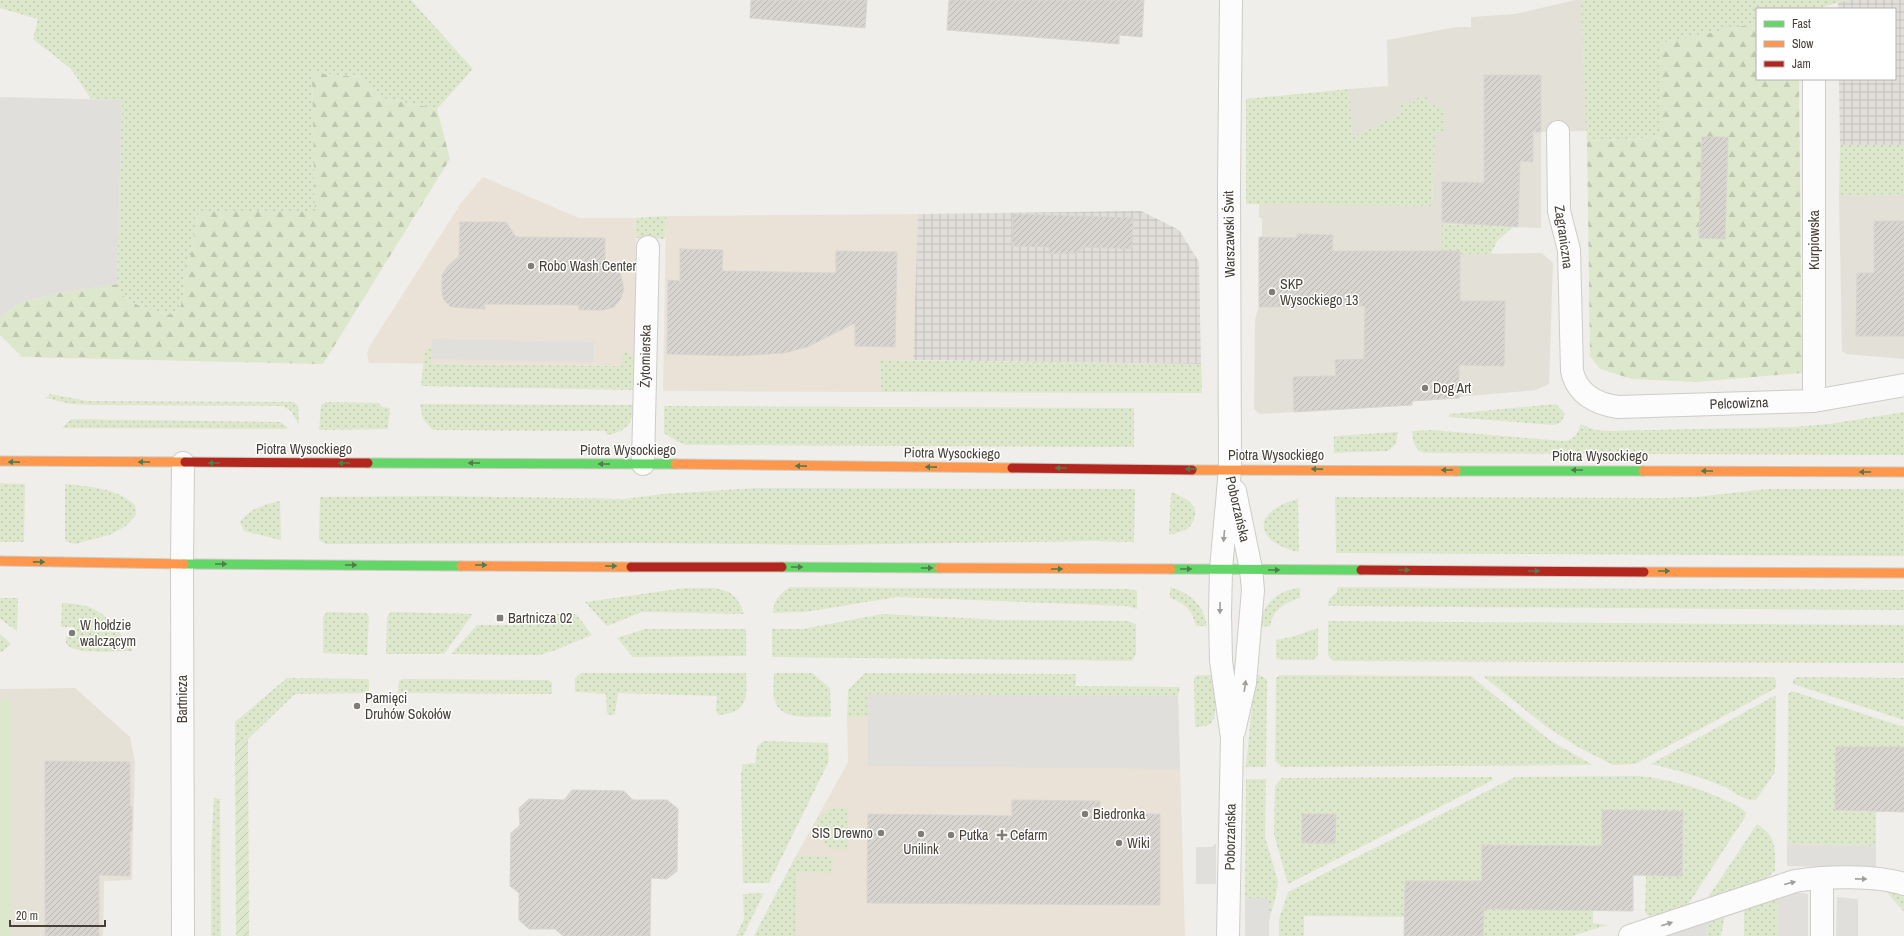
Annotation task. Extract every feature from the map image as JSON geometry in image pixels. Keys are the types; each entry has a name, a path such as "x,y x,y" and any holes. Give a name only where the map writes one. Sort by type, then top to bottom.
{"main road":[{"name":"Piotra Wysockiego","path":"0,462 644,464 1230,469 1904,472"},
{"path":"0,561 182,564 1904,573"}],"street":[{"name":"Warszawski Świt","path":"1230,469 1229,185 1231,0"},
{"name":"Kurpiowska","path":"1814,80 1814,401"},
{"name":"Zagraniczna","path":"1558,132 1559,211 1569,250 1571,366 1574,380 1578,388"},
{"name":"Żytomierska","path":"644,464 648,247"},
{"name":"Pelcowizna","path":"1578,388 1596,401 1618,407 1814,401 1904,385"},
{"name":"Bartnicza","path":"183,463 183,936"},
{"name":"Poborzańska","path":"1228,936 1232,738 1220,661 1221,569 1230,469"},
{"name":"Poborzańska","path":"1230,469 1252,569 1253,590 1245,683 1242,701 1232,738"},
{"path":"1630,936 1796,881 1822,887 1882,879 1904,884"},
{"path":"1822,887 1822,936"}],"shaded area":[{"path":"1575,0 1581,0 1587,131 1541,132 1541,228 1443,224 1460,254 1542,253 1553,263 1549,384 1536,390 1413,401 1412,405 1260,414 1254,409 1255,319 1259,307 1259,237 1262,237 1262,218 1259,218 1259,203 1432,206 1435,131 1443,131 1430,105 1416,99 1416,102 1400,114 1352,137 1349,89 1388,86 1387,40 1456,27 1471,27 1471,17 1515,14"},
{"path":"1848,0 1904,0 1904,145 1840,145 1839,80 1896,80 1896,8 1838,8 1838,3"},
{"path":"0,97 122,100 117,284 54,294 22,302 0,317"},
{"path":"483,177 579,218 636,218 635,366 369,363 367,353 369,347 461,203"},
{"path":"1904,194 1904,359 1846,354 1842,351 1839,196"},
{"path":"1141,211 1179,230 1199,262 1201,364 913,360 918,214"},
{"path":"918,214 913,360 880,360 881,392 663,391 666,216"},
{"path":"432,339 594,342 594,362 432,359"},
{"path":"75,688 130,737 135,762 132,880 104,881 103,936 0,936 0,689"},
{"path":"868,694 1178,696 1185,936 754,936 848,762 847,717 868,717"},
{"path":"868,694 1178,696 1180,769 868,766"},
{"path":"1216,843 1216,884 1196,884 1196,847 1212,847"},
{"path":"1787,844 1876,846 1876,868 1787,866"},
{"path":"1791,892 1808,894 1808,936 1777,936 1777,897"},
{"path":"1837,897 1858,899 1858,936 1836,936"},
{"path":"1245,898 1269,898 1269,936 1245,936"},
{"path":"1709,920 1706,936 1662,936"}],"green space":[{"path":"0,0 411,0 473,69 437,109 377,97 360,77 312,73 315,211 199,211 189,263 184,279 183,298 179,311 170,315 143,308 125,298 117,284 122,100 91,99 71,69 33,39 38,19 0,8"},
{"path":"1581,0 1848,0 1820,8 1756,8 1756,23 1661,43 1661,137 1587,141"},
{"path":"1756,23 1756,80 1799,80 1802,373 1696,382 1632,379 1600,369 1590,356 1587,141 1661,137 1661,43"},
{"path":"312,73 360,77 377,97 437,109 450,159 323,364 22,357 0,335 0,317 22,302 54,294 117,284 125,298 143,308 170,315 179,311 183,298 184,279 189,263 199,211 315,211"},
{"path":"1349,89 1352,137 1400,114 1401,103 1416,102 1416,98 1427,98 1430,105 1443,107 1443,131 1435,132 1432,206 1246,204 1246,99"},
{"path":"1840,145 1904,145 1904,194 1839,196"},
{"path":"666,216 665,239 636,238 636,218"},
{"path":"1442,224 1513,227 1497,241 1491,254 1442,254"},
{"path":"432,346 431,364 622,366 623,350 632,357 634,362 634,390 421,386 424,356 428,347"},
{"path":"880,360 1201,364 1202,393 881,392"},
{"path":"50,394 88,401 294,402 298,406 299,425 291,411 283,406 87,405 71,404 46,398"},
{"path":"326,402 379,403 382,407 390,408 388,429 319,430 321,405"},
{"path":"420,404 633,405 633,412 627,426 619,432 607,435 606,431 433,430 423,419"},
{"path":"1556,404 1565,414 1561,422 1554,425 1449,417 1449,414"},
{"path":"664,406 1134,408 1134,447 686,445 676,441 664,433"},
{"path":"1904,412 1904,455 1424,453 1416,447 1412,431 1431,430 1563,441 1575,436 1580,424 1595,430 1608,431 1794,427 1829,424"},
{"path":"71,419 280,422 287,427 287,429 62,428"},
{"path":"1398,432 1396,444 1388,451 1334,453 1334,436"},
{"path":"0,483 25,484 24,542 0,542"},
{"path":"65,484 93,487 111,491 135,505 136,515 126,526 109,535 75,544 65,541"},
{"path":"757,488 1135,489 1134,542 1092,541 825,545 640,543 326,544 319,540 320,497 440,496 625,499 663,494"},
{"path":"1767,489 1904,489 1904,556 1336,553 1335,497 1664,498 1696,497"},
{"path":"1171,492 1189,501 1195,509 1195,513 1193,522 1188,528 1169,535"},
{"path":"1298,499 1299,552 1284,547 1273,541 1266,534 1264,526 1266,518 1272,511 1283,504"},
{"path":"280,501 281,540 244,531 240,522 248,513 263,506"},
{"path":"790,587 1129,589 1137,591 1137,609 1126,606 897,597 805,612 773,613 774,604 783,592"},
{"path":"1170,587 1190,596 1195,601 1203,612 1207,626 1196,626 1193,616 1187,608 1180,602 1170,598"},
{"path":"1337,587 1904,590 1904,610 1328,606 1329,599 1337,592"},
{"path":"685,588 713,588 728,592 735,597 744,614 642,612 607,626 585,602"},
{"path":"1300,588 1300,598 1285,604 1280,608 1274,615 1270,626 1259,627 1267,605 1272,600 1285,591"},
{"path":"0,598 18,598 17,631 0,619"},
{"path":"62,603 76,604 96,610 111,622 133,651 87,651 78,650 66,644 66,637 76,636 74,627 61,627"},
{"path":"327,612 366,613 369,616 367,655 323,653 323,617"},
{"path":"391,612 473,614 444,654 386,654 387,617"},
{"path":"537,614 576,614 592,635 553,651 539,655 451,654 477,625 519,625"},
{"path":"883,614 1004,620 1128,621 1136,624 1136,654 1132,661 772,657 772,629 803,629"},
{"path":"1328,621 1904,625 1904,663 1333,661 1328,655"},
{"path":"1318,628 1318,655 1313,660 1281,660 1276,658 1276,640 1295,636"},
{"path":"645,629 746,629 746,656 633,657 617,638"},
{"path":"0,634 11,644 2,652 0,652"},
{"path":"581,673 746,673 746,696 741,707 736,711 719,715 716,712 717,696 618,693 615,714 610,715 607,713 606,694 575,692 575,678"},
{"path":"774,673 812,673 830,688 831,717 791,715 778,708 773,691"},
{"path":"865,673 1076,674 1076,686 1180,687 1178,696 868,694 868,717 847,717 848,690"},
{"path":"1197,675 1212,675 1215,715 1210,724 1195,727 1194,678"},
{"path":"1255,675 1260,675 1267,680 1266,767 1246,767"},
{"path":"1280,675 1471,676 1542,734 1556,744 1593,765 1282,767 1275,761 1276,678"},
{"path":"1483,676 1773,677 1776,680 1776,688 1635,764 1613,765 1578,747 1547,727"},
{"path":"1797,677 1904,678 1904,720 1793,684 1793,680"},
{"path":"287,678 367,679 369,681 369,693 295,694 248,739 235,740 235,722"},
{"path":"402,679 549,680 552,683 552,694 398,693 399,681"},
{"path":"1792,691 1904,727 1904,747 1836,747 1835,810 1876,812 1876,846 1787,844 1788,694"},
{"path":"1776,695 1775,772 1756,800 1748,800 1725,787 1698,777 1651,764"},
{"path":"0,700 12,700 12,936 0,936"},
{"path":"248,739 249,936 236,936 235,740"},
{"path":"763,741 828,743 829,761 769,883 743,883 741,773 743,764 755,763 757,747"},
{"path":"1638,776 1672,781 1693,787 1742,808 1746,813 1745,817 1687,906 1653,917 1647,915 1645,911 1646,875 1682,875 1683,811 1602,810 1602,846 1482,845 1482,881 1405,881 1404,917 1304,916 1304,936 1279,936 1279,919 1288,892 1515,777"},
{"path":"1493,777 1493,780 1288,884 1274,834 1275,786 1282,778"},
{"path":"1246,779 1266,779 1265,837 1278,881 1276,896 1269,920 1269,898 1245,898"},
{"path":"214,798 220,799 221,936 211,936 211,850"},
{"path":"831,807 848,808 848,849 829,849 818,835 818,818"},
{"path":"1757,824 1769,834 1774,844 1775,871 1764,880 1707,899"},
{"path":"796,856 833,857 832,873 797,872 796,936 754,936"},
{"path":"1888,889 1904,895 1904,912 1887,892"},
{"path":"764,893 743,936 736,936 744,919 743,894"},
{"path":"1777,897 1777,936 1744,936 1744,908"},
{"path":"1482,909 1593,910 1593,923 1607,925 1572,936 1483,936"},
{"path":"1725,915 1721,936 1706,936 1709,920"}],"building":[{"path":"751,0 867,0 865,28 750,18"},
{"path":"949,0 1144,0 1142,37 1119,35 1119,44 947,30"},
{"path":"1484,75 1541,75 1541,132 1533,132 1533,162 1520,161 1518,227 1442,222 1442,182 1484,183"},
{"path":"1702,137 1728,137 1725,239 1699,238"},
{"path":"1013,214 1133,218 1132,249 1083,247 1075,253 1049,254 1049,247 1012,246"},
{"path":"1874,221 1904,221 1904,336 1856,336 1857,273 1874,273"},
{"name":"Robo Wash Center","path":"460,222 506,222 516,237 605,238 605,258 618,269 621,276 624,290 620,300 614,307 604,310 579,310 579,305 484,304 485,309 451,307 444,300 442,293 442,275 447,267 459,256"},
{"path":"1297,234 1333,235 1332,251 1460,251 1460,301 1505,301 1504,366 1459,365 1459,398 1412,401 1412,405 1294,412 1293,377 1336,376 1335,360 1364,359 1365,306 1259,307 1259,237 1297,238"},
{"path":"680,249 723,250 722,271 836,273 836,251 897,252 895,347 855,346 855,323 807,347 784,353 737,356 667,354 668,280 680,281"},
{"path":"1836,747 1904,747 1904,812 1835,810"},
{"path":"45,761 130,762 130,806 132,806 132,831 130,831 130,876 99,875 99,936 45,936"},
{"path":"572,790 624,791 633,800 667,800 678,809 677,871 667,879 651,878 650,936 563,936 555,929 529,929 519,920 519,893 510,886 511,833 520,825 519,808 529,799 564,800"},
{"path":"1012,800 1100,801 1100,814 1160,814 1160,905 867,903 868,814 1012,816"},
{"path":"1602,810 1683,811 1682,876 1633,875 1633,911 1484,909 1483,936 1404,936 1405,881 1482,881 1482,845 1602,846"},
{"path":"1302,814 1336,814 1335,843 1302,843"}],"traffic: fast":[{"path":"368,463 675,464"},
{"path":"1456,471 1643,471"},
{"path":"184,564 461,566"},
{"path":"782,567 939,568"},
{"path":"1171,569 1361,570"}],"traffic: slow":[{"path":"0,461 185,462"},
{"path":"675,464 1012,468"},
{"path":"1192,470 1456,471"},
{"path":"1643,471 1904,472"},
{"path":"0,561 184,564"},
{"path":"461,566 631,567"},
{"path":"939,568 1171,569"},
{"path":"1644,572 1904,573"}],"traffic: jam":[{"path":"185,462 368,463"},
{"path":"1012,468 1192,470"},
{"path":"631,567 782,567"},
{"path":"1361,570 1644,572"}],"place":[{"name":"Robo Wash Center","path":"531,266"},
{"name":"SKP Wysockiego 13","path":"1272,292"},
{"name":"Dog Art","path":"1425,388"},
{"name":"Bartnicza 02","path":"500,618"},
{"name":"W hołdzie walczącym","path":"72,633"},
{"name":"Pamięci Druhów Sokołów","path":"357,706"},
{"name":"Biedronka","path":"1085,814"},
{"name":"SIS Drewno","path":"881,833"},
{"name":"Unilink","path":"921,834"},
{"name":"Putka","path":"951,835"},
{"name":"Cefarm","path":"1002,835"},
{"name":"Wiki","path":"1119,843"}]}
